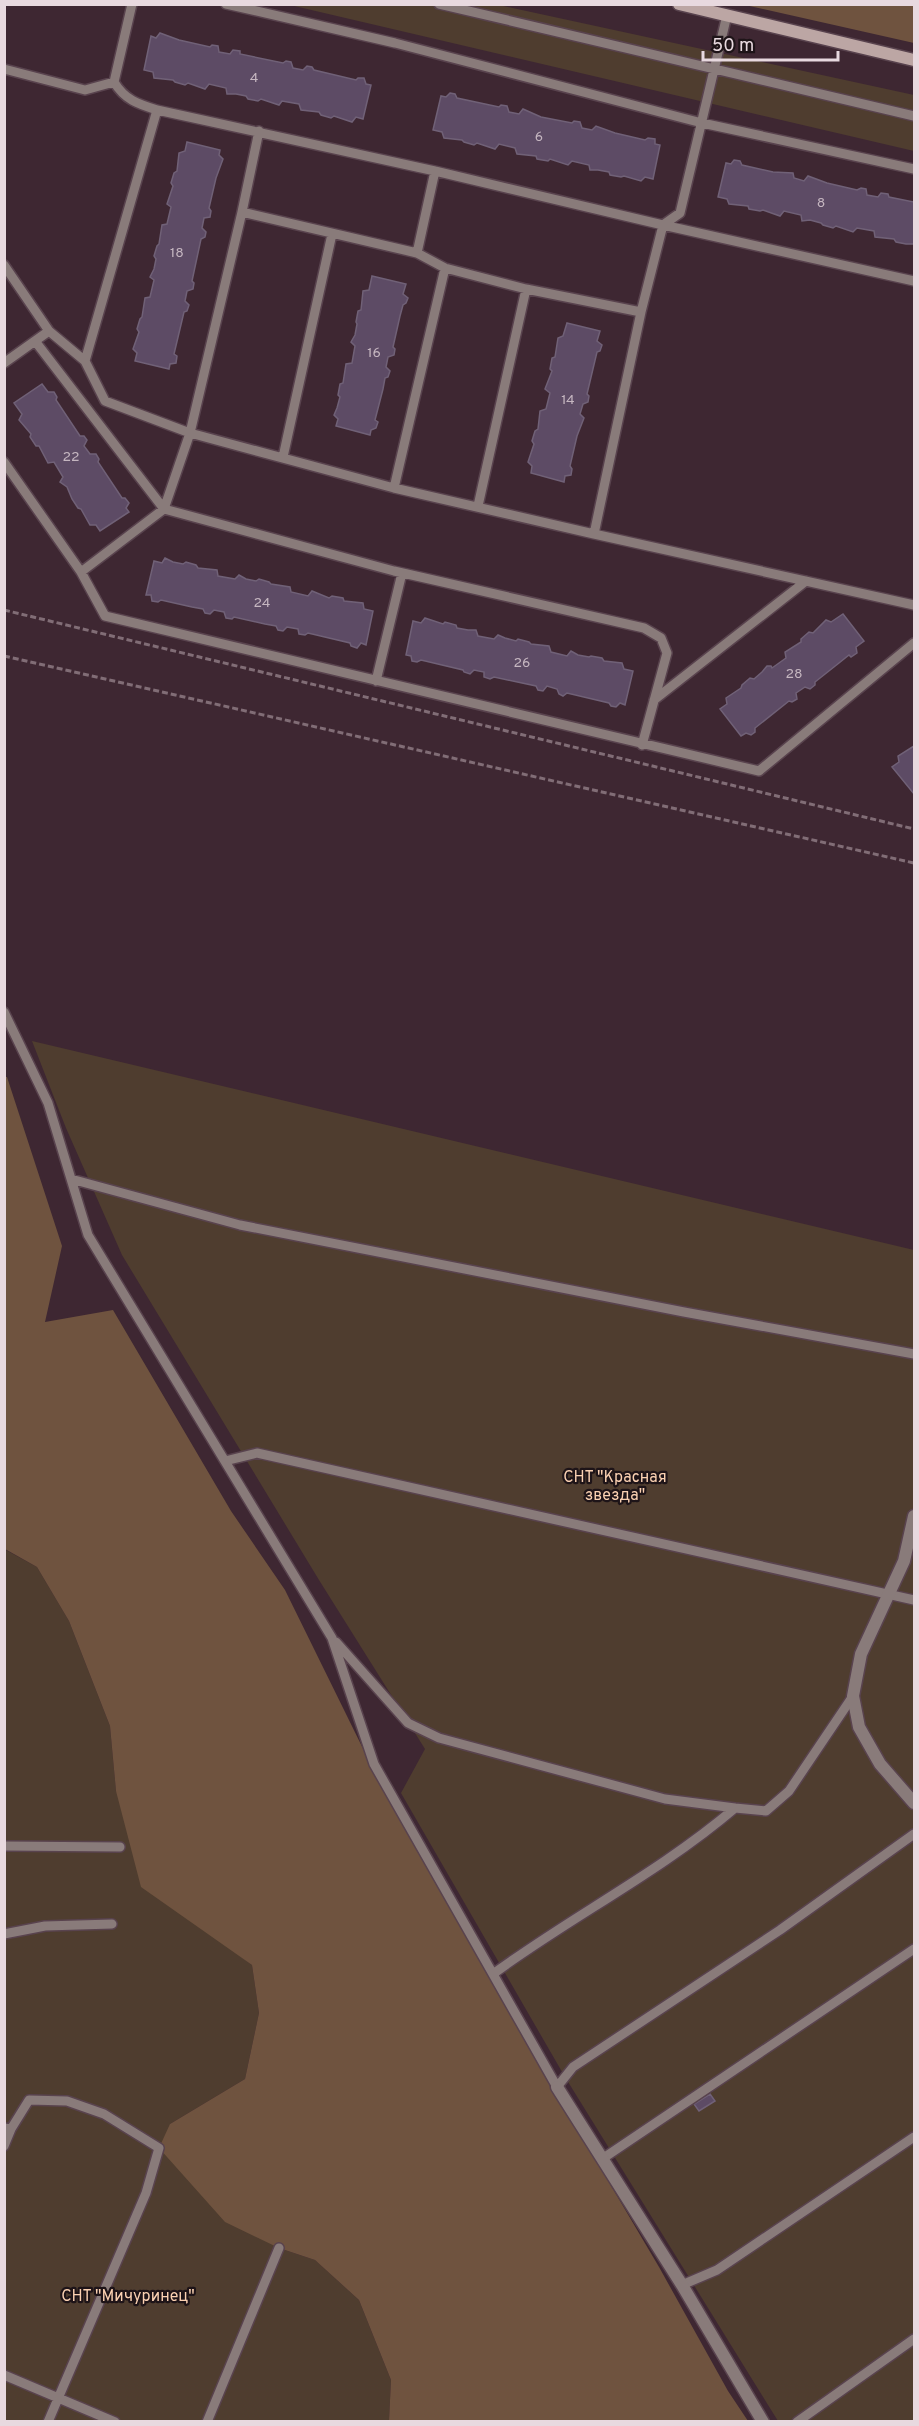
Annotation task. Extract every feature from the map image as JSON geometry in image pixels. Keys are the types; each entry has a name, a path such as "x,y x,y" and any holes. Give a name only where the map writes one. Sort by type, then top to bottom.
{"street":[{"path":"679,4 915,60"},
{"path":"915,1516 904,1562 861,1654 854,1696 859,1727 880,1764 915,1803"},
{"path":"557,2087 682,2285 763,2421"}],"lane":[{"path":"132,4 114,82 122,95 157,110 259,131 663,225 915,280"},
{"path":"226,4 394,43 702,123 915,170"},
{"path":"439,4 915,116"},
{"path":"594,534 641,312 663,225 680,213 727,15"},
{"path":"4,69 85,90 114,82"},
{"path":"85,361 157,110"},
{"path":"81,572 164,509 190,433 259,131"},
{"path":"417,253 435,171"},
{"path":"242,212 417,253 445,268 641,312"},
{"path":"283,457 332,234"},
{"path":"4,265 49,331 85,361 105,401 190,433 394,488 915,605"},
{"path":"394,488 445,268"},
{"path":"478,506 526,288"},
{"path":"4,363 49,331"},
{"path":"35,341 164,509 402,573 644,628 661,639 667,653 642,745"},
{"path":"4,462 81,572 105,616 759,771 915,643"},
{"path":"376,681 402,573"},
{"path":"654,699 806,582"},
{"path":"4,1012 48,1103 88,1235 332,1638 408,1723 439,1738 665,1799 766,1811 789,1791 854,1696"},
{"path":"71,1179 240,1225 684,1312 915,1354"},
{"path":"225,1461 257,1453 888,1596 915,1600"},
{"path":"332,1638 374,1764 557,2087 573,2067 780,1930 915,1834"},
{"path":"493,1974 526,1949 654,1870 735,1808"},
{"path":"4,1846 120,1847"},
{"path":"4,1934 45,1926 112,1924"},
{"path":"602,2159 915,1949"},
{"path":"4,2146 8,2129 29,2100 67,2101 104,2114 159,2148 146,2193 48,2421"},
{"path":"682,2285 717,2270 915,2137"},
{"path":"207,2421 279,2248"},
{"path":"797,2421 915,2339"},
{"path":"4,2375 116,2421"}],"path":[{"path":"4,610 915,828"},
{"path":"4,656 915,863"}],"green space":[{"path":"290,5 499,5 914,95 914,151"},
{"name":"СНТ \"Красная звезда\"","path":"32,1041 914,1250 914,2421 778,2421 565,2077 401,1793 425,1749 319,1580 122,1255 66,1128"},
{"name":"СНТ \"Мичуринец\"","path":"4,1549 37,1567 69,1621 110,1726 116,1791 234,1951 252,1965 259,2013 245,2079 170,2124 279,2248 315,2260 359,2300 391,2380 389,2421 5,2421"}],"shaded area":[{"path":"745,5 914,5 914,43"},
{"path":"4,1077 7,1077 62,1246 45,1322 113,1310 231,1511 285,1590 376,1775 422,1858 512,2018 659,2267 728,2391 748,2421 389,2421 391,2380 359,2300 315,2260 279,2248 225,2222 159,2148 170,2124 245,2079 259,2013 252,1965 141,1887 116,1791 110,1726 69,1621 37,1567 5,1549"}],"building":[{"path":"160,33 210,47 218,46 219,52 230,54 233,50 240,51 240,54 283,63 291,62 293,68 303,70 307,66 314,70 356,80 364,78 366,84 371,85 363,119 356,117 352,122 334,116 331,118 319,112 301,110 299,104 282,101 279,105 261,99 258,101 248,99 246,96 227,94 226,88 209,84 205,89 188,83 185,85 173,80 154,78 153,72 144,70 151,36 156,38"},
{"path":"450,93 455,94 457,98 499,107 507,106 509,112 519,114 523,109 541,117 572,123 580,122 582,128 592,130 596,126 645,140 655,139 655,144 660,145 653,179 645,177 641,181 610,175 609,172 590,170 589,165 572,161 568,165 550,159 548,161 537,159 536,156 517,154 515,148 499,144 495,149 477,143 474,145 462,140 444,138 442,132 433,130 441,96 446,97"},
{"path":"187,142 220,150 219,155 223,159 209,208 210,217 204,218 202,228 206,232 205,237 201,239 192,281 193,289 187,291 185,301 189,305 187,311 184,312 174,354 177,356 176,363 170,364 169,369 135,361 137,353 133,349 139,332 137,329 142,317 145,298 150,297 154,280 150,277 154,269 156,259 154,256 159,244 162,225 167,224 171,207 167,204 173,186 171,183 177,171 179,153 185,151"},
{"path":"734,160 740,161 742,165 773,172 793,173 794,178 804,181 808,176 857,190 866,189 867,195 878,197 881,193 888,194 889,197 914,202 914,244 875,237 874,231 857,228 853,232 810,220 802,221 801,215 784,211 780,216 763,210 749,209 748,206 729,204 727,199 718,197 726,163 731,164"},
{"path":"372,276 406,284 403,294 408,298 400,316 393,347 394,355 388,357 386,367 390,371 388,377 385,378 375,420 378,422 370,435 336,426 338,419 334,415 346,364 352,363 355,346 351,342 355,335 358,311 361,310 363,291 369,290"},
{"path":"567,323 600,331 597,341 602,345 600,351 597,352 587,394 588,402 583,404 580,414 584,418 570,466 571,475 565,476 564,482 531,473 532,466 528,462 534,444 532,441 535,431 538,429 540,411 546,409 550,393 545,389 552,371 550,369 552,358 555,357 558,338 563,336"},
{"path":"42,384 48,392 54,392 56,400 80,436 84,436 87,440 84,446 90,454 96,454 98,462 122,498 129,503 126,508 129,512 100,531 96,525 90,525 72,499 67,487 60,482 63,477 54,462 48,463 39,446 36,446 30,437 31,434 19,420 22,414 14,403"},
{"path":"165,558 173,562 196,565 198,568 217,570 218,576 235,579 239,575 246,579 256,581 259,579 271,584 290,587 291,592 308,596 312,591 329,598 332,596 343,598 344,601 363,603 364,609 373,611 366,645 361,643 357,648 351,646 350,643 308,633 299,634 298,629 287,627 283,631 278,630 276,626 234,617 226,618 224,612 214,610 210,614 205,613 203,609 161,600 152,601 151,595 146,595 154,561 162,563"},
{"path":"843,614 864,641 856,647 857,653 851,657 849,655 815,682 810,689 805,687 796,693 797,699 789,701 755,728 755,732 751,735 746,733 741,736 720,709 727,704 726,698 741,688 750,678 754,679 767,666 772,668 786,658 785,652 801,642 801,639 809,632 813,633 826,620 831,622"},
{"path":"425,618 443,624 445,622 456,625 457,628 476,630 478,636 494,639 498,635 516,641 518,639 531,644 549,646 551,652 567,656 571,651 578,655 622,663 624,669 633,671 625,705 620,703 616,707 611,706 609,703 567,693 563,696 557,689 547,686 543,691 538,690 536,686 494,677 490,679 484,677 484,672 474,670 470,674 463,670 421,660 412,661 411,656 406,655 413,621 421,623"},
{"path":"914,746 914,794 892,767 899,762 898,756"},
{"path":"710,2094 715,2101 699,2111 694,2104"}]}
